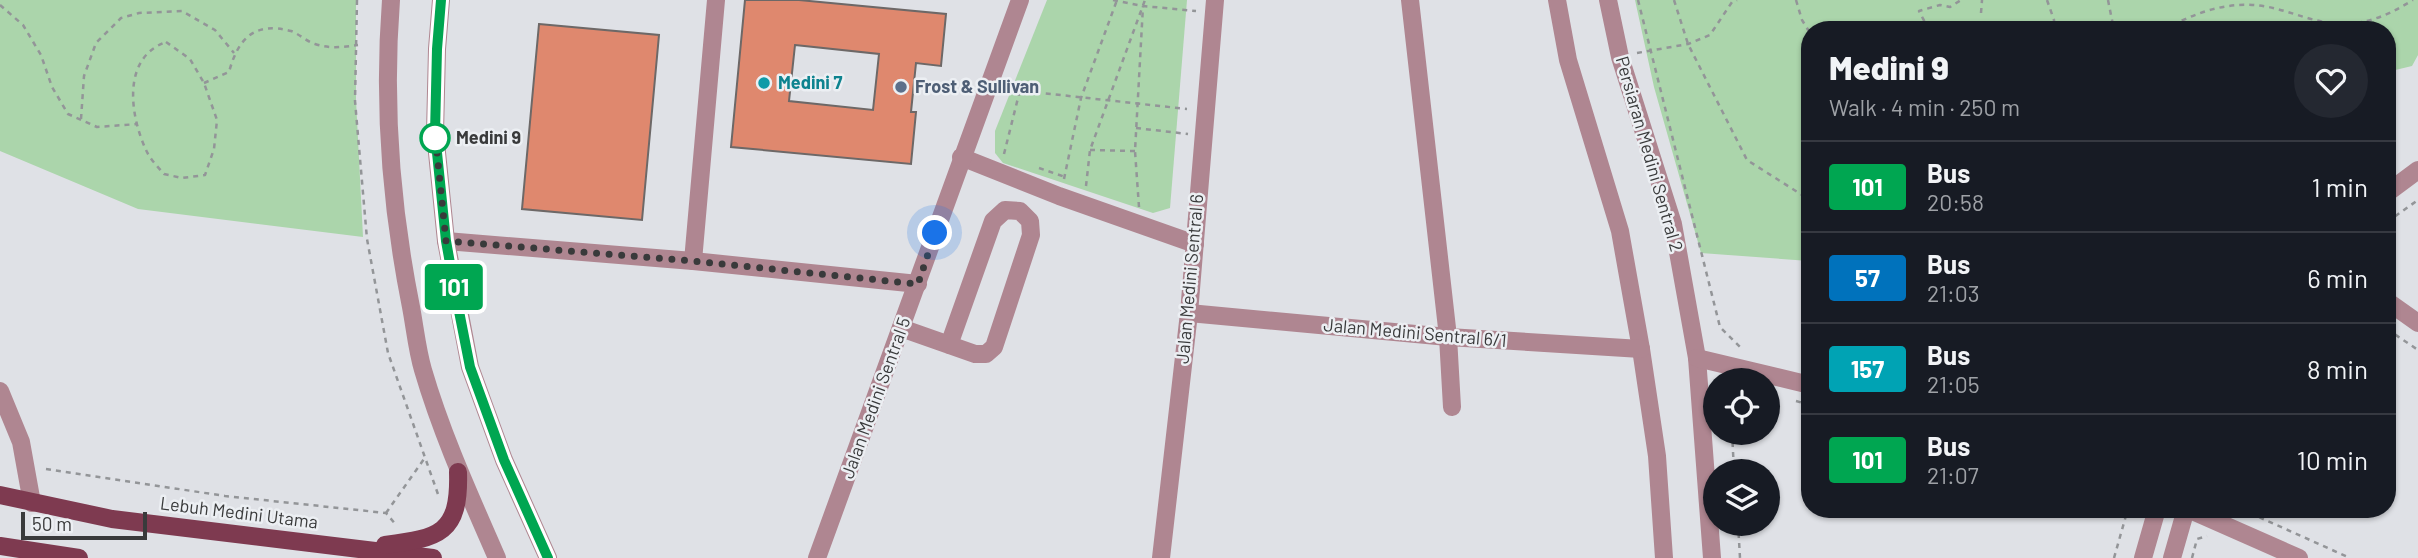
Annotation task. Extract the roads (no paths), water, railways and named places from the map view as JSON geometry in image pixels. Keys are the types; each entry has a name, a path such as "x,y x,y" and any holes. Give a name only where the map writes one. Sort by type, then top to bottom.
{"main road":[{"path":"361,549 425,540 438,535 455,509 459,496 458,472"},
{"name":"Lebuh Medini Utama","path":"0,495 112,519 433,558"},
{"path":"8,551 79,558"}],"street":[{"path":"391,0 388,38 390,154 398,244 423,369 458,472 498,558"},
{"path":"441,0 435,133 446,241 470,367 504,460 548,558"},
{"path":"693,261 716,0"},
{"name":"Jalan Medini Sentral 5","path":"817,558 1020,0"},
{"path":"1410,0 1448,337 1452,407"},
{"path":"1556,0 1568,60 1620,231 1642,349 1657,456 1664,558"},
{"name":"Persiaran Medini Sentral 2","path":"1608,0 1620,57 1673,224 1697,358 1713,558"},
{"name":"Jalan Medini Sentral 6","path":"1161,558 1189,313 1215,6"},
{"path":"961,157 1059,196 1195,244"},
{"path":"2396,186 2418,170"},
{"path":"901,328 949,345 975,354 986,354 994,347 1031,235 1030,221 1020,211 1005,211 993,221 949,345"},
{"path":"446,241 693,261 918,284"},
{"path":"2396,307 2418,323"},
{"name":"Jalan Medini Sentral 6/1","path":"1189,313 1448,337 1642,349"},
{"path":"1697,358 1801,383"},
{"path":"0,391 21,442 32,503"},
{"path":"2143,558 2154,518"},
{"path":"2172,558 2184,518"},
{"path":"2208,518 2299,558"}],"place":[{"name":"Medini 7","path":"764,83"},
{"name":"Frost & Sullivan","path":"901,87"},
{"name":"Medini 9","path":"435,138"}]}
